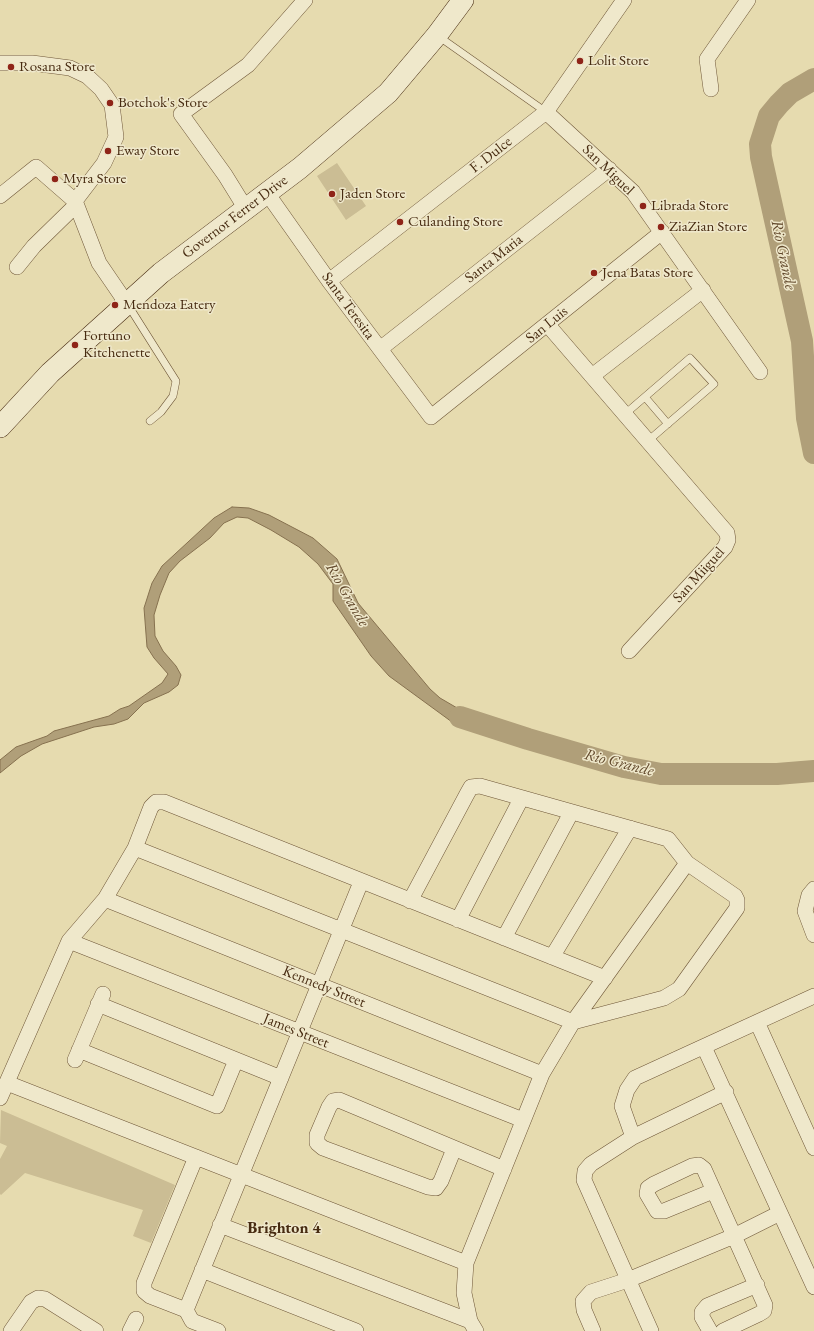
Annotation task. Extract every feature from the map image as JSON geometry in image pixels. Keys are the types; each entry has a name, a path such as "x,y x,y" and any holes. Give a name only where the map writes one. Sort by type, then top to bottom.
{"main road":[{"name":"Governor Ferrer Drive","path":"0,427 50,373 161,273 300,168 388,93 437,35 463,0"}],"street":[{"path":"246,209 225,175 181,114 248,65 305,0"},
{"name":"F. Dulce","path":"329,281 546,112 624,0"},
{"path":"711,89 707,58 748,0"},
{"path":"0,62 32,63 70,68 87,76 101,89 112,105 116,136 104,163 76,203 34,246 17,267"},
{"name":"San Miguel","path":"546,112 632,192 662,232 760,372"},
{"path":"0,196 36,167 76,203 99,263 127,304"},
{"name":"Santa Maria","path":"380,349 609,169"},
{"name":"Santa Teresita","path":"267,193 329,281 432,417"},
{"name":"San Luis","path":"432,417 662,232"},
{"path":"592,376 703,290"},
{"name":"San Miiguel","path":"548,324 665,458 727,532 728,540 725,548 629,651"},
{"path":"135,848 573,1022 664,998 679,989 737,908 737,900 735,896 687,863 668,839 521,799 480,786 471,787 410,901"},
{"path":"458,920 521,799"},
{"path":"0,1098 69,941 105,899 135,848 151,807 156,802 164,802 604,978"},
{"path":"504,938 571,813"},
{"path":"552,957 630,828"},
{"path":"473,1326 464,1293 466,1263 542,1074 573,1022 687,863"},
{"path":"186,1310 361,882"},
{"path":"814,889 809,895 805,911 814,935"},
{"name":"Kennedy Street","path":"105,899 542,1074"},
{"name":"James Street","path":"69,941 524,1120"},
{"path":"633,1137 622,1106 627,1090 635,1078 814,996"},
{"path":"236,1060 217,1106 77,1055 100,999 236,1060 281,1078"},
{"path":"757,1022 814,1148"},
{"path":"704,1046 814,1287"},
{"path":"7,1083 466,1263"},
{"path":"651,1331 584,1180 585,1171 592,1164 633,1137 726,1092"},
{"path":"454,1149 441,1181 436,1188 428,1187 323,1148 317,1143 317,1135 329,1107 333,1101 339,1100 504,1169"},
{"path":"196,1157 144,1283 144,1291 150,1296 186,1310 192,1321 218,1331"},
{"path":"712,1191 765,1305 764,1310 760,1314 723,1331"},
{"path":"593,1331 584,1310 582,1301 591,1292 628,1280 734,1236 780,1213"},
{"path":"220,1225 473,1326"},
{"path":"202,1270 356,1331"},
{"path":"710,1331 702,1317 702,1312 707,1306 757,1285"},
{"path":"11,1331 31,1302 38,1298 45,1299 96,1331"}],"lane":[{"path":"437,35 546,112"},
{"path":"127,304 176,381 173,396 161,412 150,421"},
{"path":"625,414 690,358 714,384 649,440"},
{"path":"645,397 668,424"}],"shaded area":[{"path":"337,163 366,206 346,220 317,176"},
{"path":"1,1110 175,1185 151,1243 133,1236 143,1210 25,1173 1,1195 0,1159 7,1146 0,1143"}],"water":[{"path":"232,507 249,508 269,515 313,538 337,559 358,603 430,689 440,698 464,712 492,720 486,734 452,722 389,676 371,656 333,601 333,584 318,564 299,547 271,530 248,518 237,517 224,523 210,538 180,561 169,573 160,595 154,615 155,636 163,651 176,666 181,675 178,685 169,692 144,703 128,719 114,724 94,727 42,744 21,756 0,773 0,760 16,747 47,736 54,731 109,716 120,709 129,706 162,683 168,674 154,658 147,647 144,608 152,583 162,566 214,518"}],"waterway":[{"name":"Rio Grande","path":"814,79 790,93 769,116 760,144 761,157 802,341 807,418 814,453"},
{"name":"Rio Grande","path":"460,717 528,739 624,767 661,774 777,774 814,771"}],"place":[{"name":"Lolit Store","path":"580,61"},
{"name":"Rosana Store","path":"11,67"},
{"name":"Botchok's Store","path":"110,103"},
{"name":"Eway Store","path":"108,151"},
{"name":"Myra Store","path":"55,179"},
{"name":"Jaden Store","path":"332,194"},
{"name":"Librada Store","path":"643,206"},
{"name":"Culanding Store","path":"400,222"},
{"name":"ZiaZian Store","path":"661,227"},
{"name":"Jena Batas Store","path":"594,273"},
{"name":"Mendoza Eatery","path":"115,305"},
{"name":"Fortuno Kitchenette","path":"75,345"}],"district":[{"name":"Brighton 4","path":"284,1229"}]}
